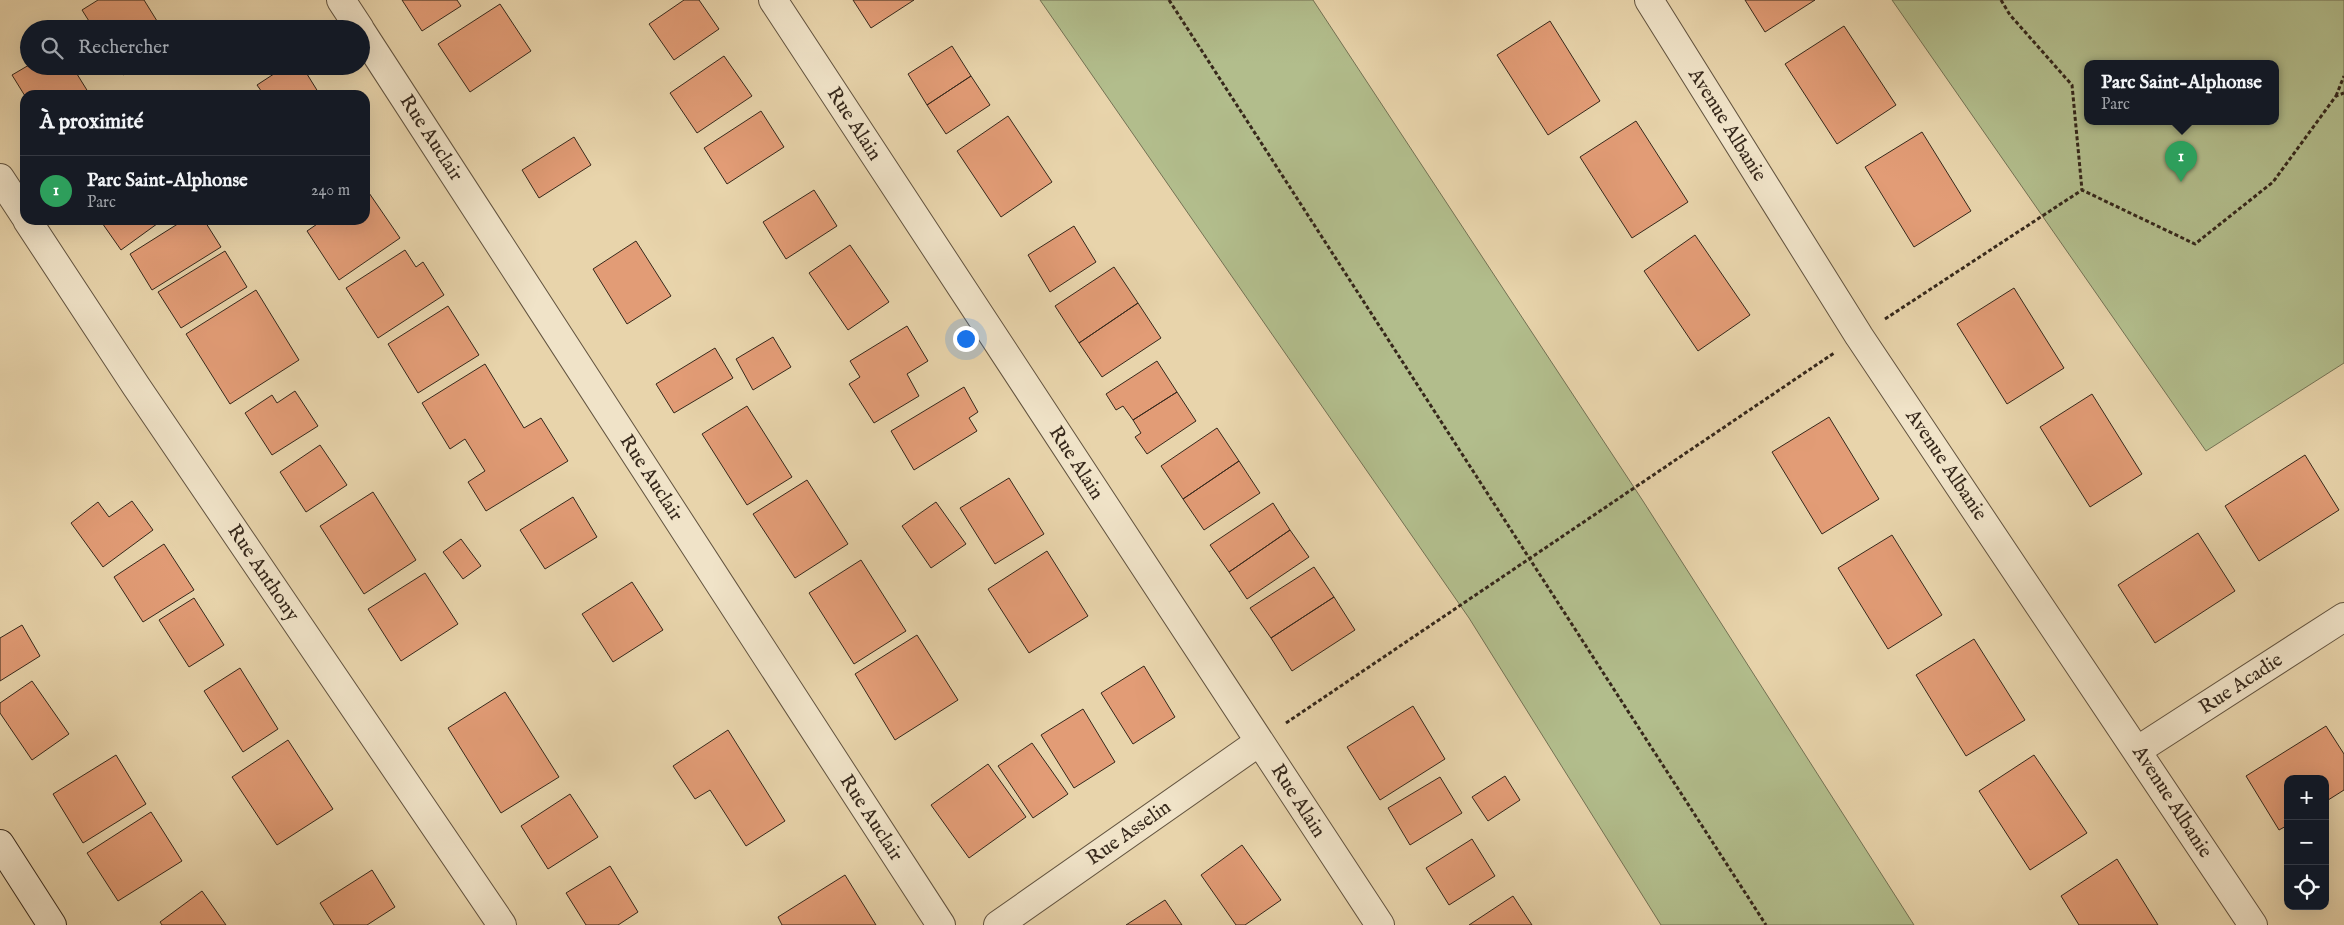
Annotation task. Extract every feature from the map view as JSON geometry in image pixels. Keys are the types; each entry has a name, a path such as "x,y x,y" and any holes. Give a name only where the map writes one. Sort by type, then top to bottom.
{"street":[{"name":"Rue Auclair","path":"341,0 354,20"},
{"name":"Rue Alain","path":"773,0 1380,925"},
{"name":"Avenue Albanie","path":"1649,0 1860,336 2253,925"},
{"name":"Rue Auclair","path":"370,45 941,925"},
{"path":"0,178 20,208"},
{"name":"Rue Anthony","path":"30,225 136,386 502,925"},
{"name":"Rue Acadie","path":"2138,750 2344,617"},
{"name":"Rue Asselin","path":"998,925 1259,742"},
{"path":"0,844 52,925"}],"path":[{"path":"1169,0 1766,925"},
{"path":"2001,0 2010,15 2072,85 2082,190"},
{"path":"2082,190 2195,244 2273,182 2336,96 2344,76"},
{"path":"2336,96 2344,93"},
{"path":"1259,742 1860,336 2082,190"}],"green space":[{"path":"1040,0 1313,0 1643,501 1914,925 1661,925 1469,618"},
{"path":"1892,0 2344,0 2344,363 2206,451"}],"building":[{"path":"98,0 144,0 156,20 88,20 82,10"},
{"path":"402,0 457,0 461,6 422,31"},
{"path":"684,0 699,0 719,29 674,60 649,24"},
{"path":"853,0 914,0 871,28"},
{"path":"1745,0 1815,0 1765,32"},
{"path":"500,4 531,51 470,92 438,44"},
{"path":"1550,21 1600,101 1548,135 1497,55"},
{"path":"1844,26 1896,105 1837,144 1785,64"},
{"path":"952,46 971,76 927,105 908,74"},
{"path":"724,56 752,96 697,133 670,93"},
{"path":"20,70 20,75 78,75 87,90 21,90 12,75"},
{"path":"272,75 308,75 317,90 260,90 257,85"},
{"path":"971,76 990,105 946,134 927,105"},
{"path":"761,111 784,147 727,184 704,148"},
{"path":"1008,116 1052,182 1001,217 957,151"},
{"path":"1636,121 1688,202 1632,238 1580,157"},
{"path":"1922,132 1971,211 1914,247 1865,167"},
{"path":"574,137 591,165 539,198 522,170"},
{"path":"814,190 837,226 786,259 763,222"},
{"path":"370,194 400,238 339,280 307,231 316,225 370,225"},
{"path":"104,225 155,225 121,250"},
{"path":"176,225 207,225 221,247 152,290 130,254"},
{"path":"1074,226 1096,262 1050,292 1028,255"},
{"path":"1695,235 1750,315 1698,351 1644,271"},
{"path":"636,241 671,296 627,324 593,269"},
{"path":"850,245 889,302 848,330 809,273"},
{"path":"405,250 416,267 423,262 444,295 378,338 346,288"},
{"path":"225,251 247,287 181,328 158,292"},
{"path":"1114,267 1138,303 1079,343 1055,306"},
{"path":"2014,288 2064,368 2007,404 1957,324"},
{"path":"256,290 299,360 230,404 186,334"},
{"path":"1138,303 1161,338 1102,377 1079,343"},
{"path":"448,306 479,355 418,393 388,344"},
{"path":"907,326 928,361 907,374 919,396 874,423 849,384 860,377 850,361"},
{"path":"773,337 791,367 753,390 736,359"},
{"path":"715,348 733,378 674,413 656,384"},
{"path":"1157,361 1177,392 1133,420 1123,406 1116,410 1106,394"},
{"path":"485,364 524,428 541,418 568,461 486,511 468,482 485,471 465,439 450,449 422,403"},
{"path":"964,387 978,412 969,418 977,431 914,470 891,431"},
{"path":"295,391 318,426 272,455 245,413 272,395 277,403"},
{"path":"1177,392 1196,421 1147,454 1135,437 1141,433 1133,420"},
{"path":"2092,394 2142,474 2090,507 2040,427"},
{"path":"747,406 792,477 747,505 702,434"},
{"path":"1829,417 1879,499 1822,534 1772,452"},
{"path":"1217,428 1239,461 1183,499 1161,466"},
{"path":"320,445 347,485 306,512 280,472"},
{"path":"2305,455 2339,510 2259,561 2225,506"},
{"path":"1239,461 1260,493 1204,530 1183,499"},
{"path":"1009,478 1044,534 995,564 960,508"},
{"path":"807,480 848,544 795,578 753,514"},
{"path":"373,492 416,560 364,594 320,526"},
{"path":"573,497 597,537 545,569 520,530"},
{"path":"132,501 153,530 103,567 71,523 98,502 109,517"},
{"path":"936,502 966,544 931,568 902,526"},
{"path":"1273,503 1290,530 1229,572 1210,545"},
{"path":"1290,530 1309,557 1247,599 1229,572"},
{"path":"2198,533 2235,591 2155,643 2118,585"},
{"path":"1892,535 1942,615 1888,649 1838,568"},
{"path":"461,539 481,566 463,579 443,552"},
{"path":"164,544 194,590 143,622 114,577"},
{"path":"1047,551 1088,616 1029,653 988,589"},
{"path":"861,560 906,631 854,664 809,593"},
{"path":"1314,567 1334,597 1271,638 1250,608"},
{"path":"425,573 458,624 401,661 368,609"},
{"path":"632,582 663,630 613,662 582,614"},
{"path":"1334,597 1355,630 1292,671 1271,638"},
{"path":"194,598 224,645 189,667 159,620"},
{"path":"22,625 40,656 0,681 0,638"},
{"path":"917,635 958,700 895,740 855,674"},
{"path":"1974,639 2025,720 1966,756 1916,675"},
{"path":"1144,666 1175,717 1133,744 1101,693"},
{"path":"240,668 278,729 243,752 204,691"},
{"path":"32,681 69,734 32,760 0,713 0,703"},
{"path":"505,692 559,777 501,813 448,728"},
{"path":"1413,706 1445,759 1380,800 1347,747"},
{"path":"1083,709 1115,762 1074,788 1041,735"},
{"path":"2326,726 2344,754 2344,790 2329,799 2329,775 2284,775 2284,827 2279,830 2246,776"},
{"path":"728,730 785,821 746,846 710,790 695,799 673,766"},
{"path":"288,740 333,809 277,845 232,777"},
{"path":"1032,743 1068,794 1033,818 998,766"},
{"path":"116,755 146,804 83,843 53,794"},
{"path":"2034,755 2087,833 2030,870 1979,791"},
{"path":"988,764 1026,817 969,858 931,805"},
{"path":"1505,776 1520,800 1488,821 1472,797"},
{"path":"1440,777 1462,813 1410,845 1388,808"},
{"path":"570,794 598,837 548,869 521,826"},
{"path":"151,812 182,861 118,901 87,853"},
{"path":"1472,839 1495,876 1449,905 1426,868"},
{"path":"1242,845 1281,900 1245,925 1236,925 1201,875"},
{"path":"2117,859 2158,925 2079,925 2061,896"},
{"path":"610,866 638,912 618,925 586,925 566,893"},
{"path":"372,870 395,907 367,925 334,925 320,903"},
{"path":"845,875 876,925 782,925 778,917"},
{"path":"202,891 226,925 162,925 160,922"},
{"path":"1513,896 1532,925 1469,925"},
{"path":"1165,900 1182,925 1126,925"}],"place":[{"name":"Parc Saint-Alphonse","path":"2181,182"}]}
